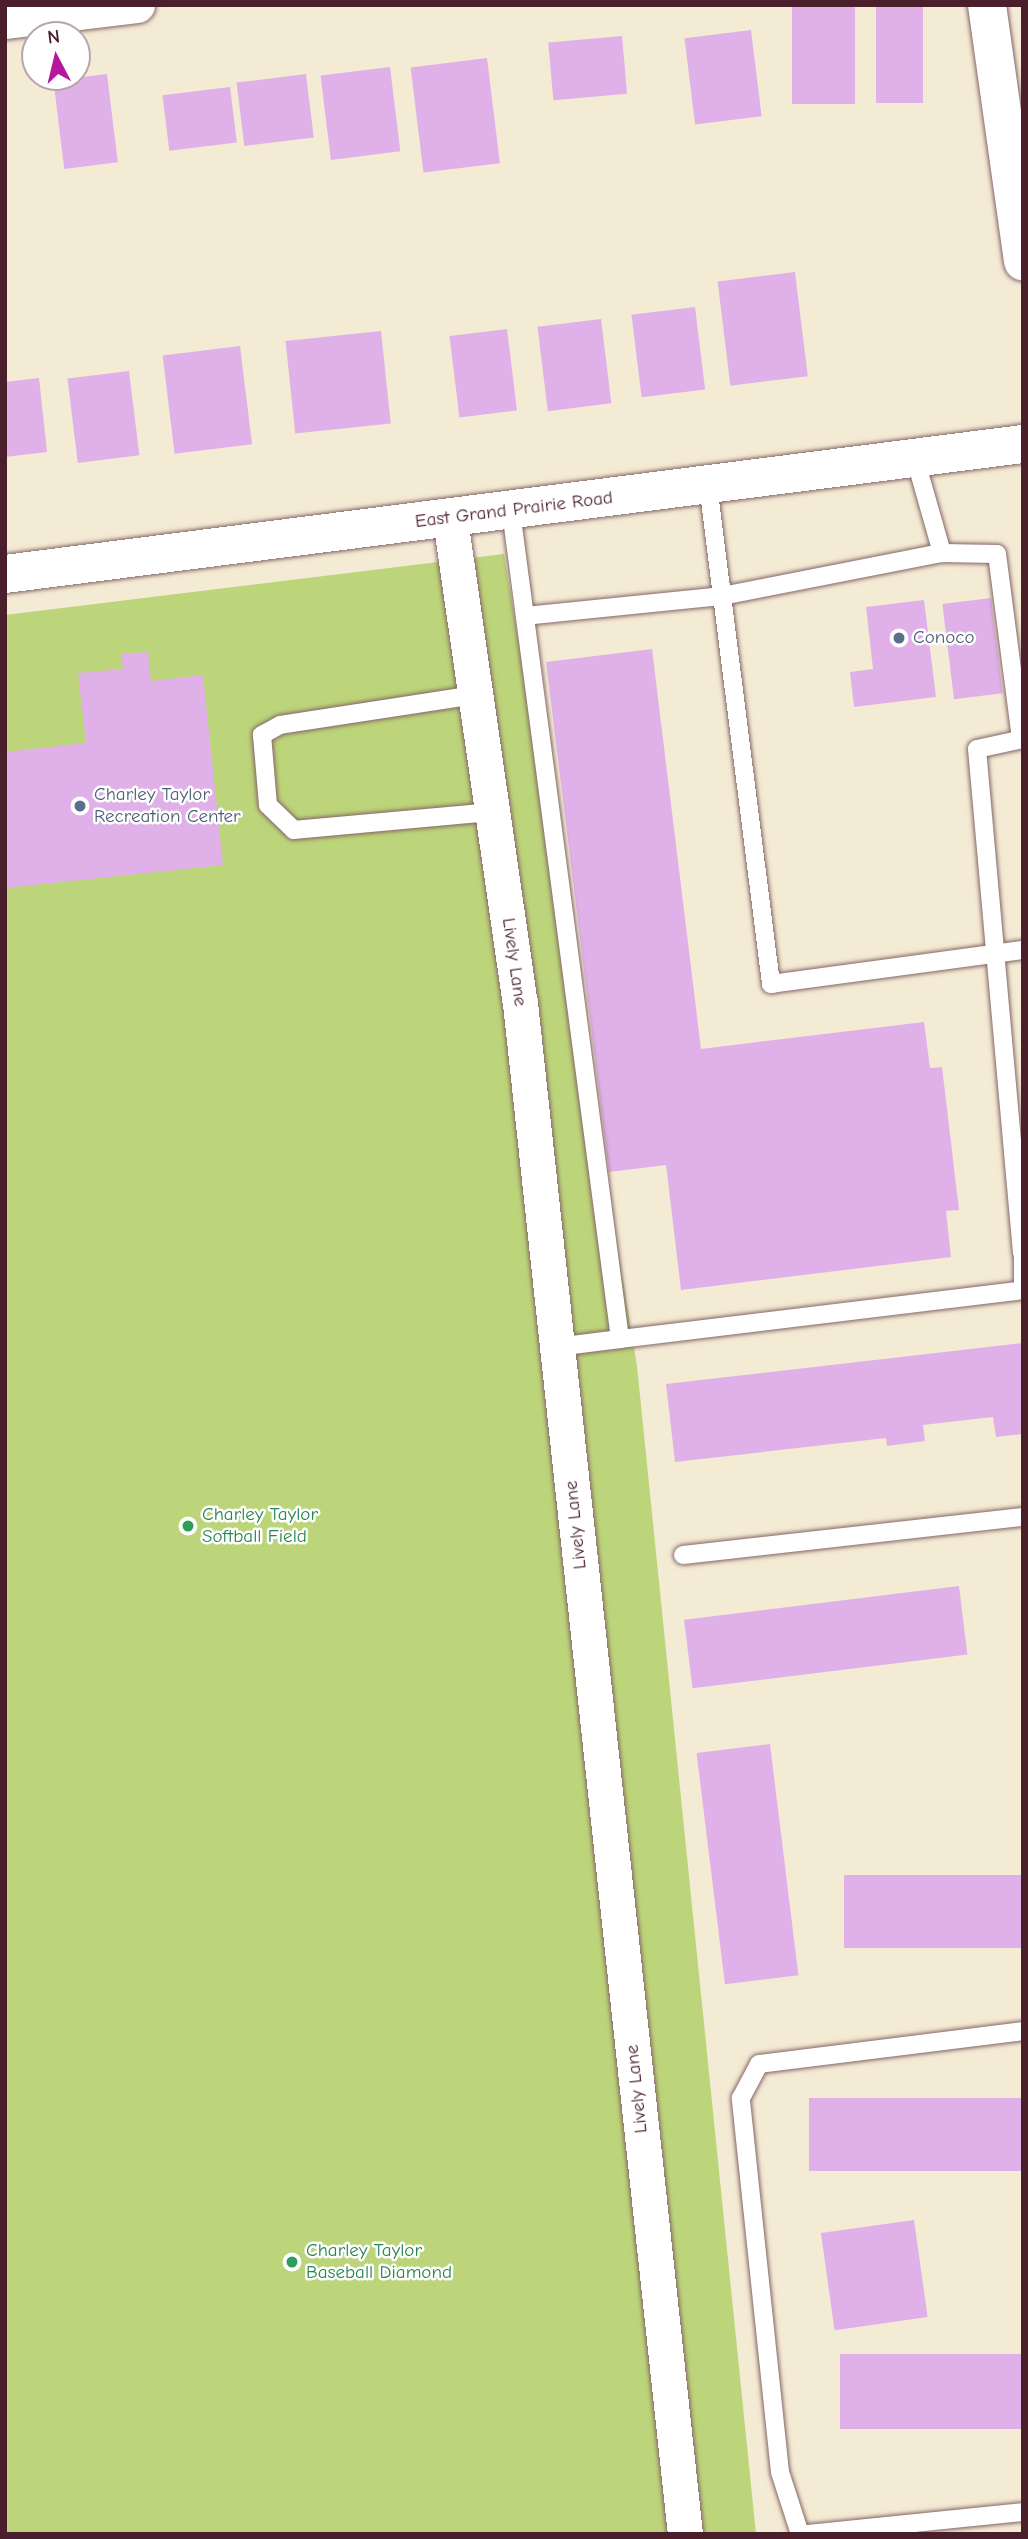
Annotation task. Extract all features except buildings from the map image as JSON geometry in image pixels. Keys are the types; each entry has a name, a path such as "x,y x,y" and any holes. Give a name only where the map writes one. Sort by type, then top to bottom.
{"street":[{"path":"5,21 137,5"},
{"path":"987,5 1023,261"},
{"name":"East Grand Prairie Road","path":"5,574 1023,444"},
{"name":"Lively Lane","path":"450,519 520,1003 685,2534"}],"lane":[{"path":"915,458 942,553"},
{"path":"708,485 771,984 1023,950"},
{"path":"511,511 620,1339"},
{"path":"525,616 722,596 942,553 998,554 1022,739 977,749 999,954 1023,1253 1023,1282"},
{"path":"475,695 280,725 262,735 268,805 294,830 492,812"},
{"path":"557,1347 1023,1290"},
{"path":"683,1555 1023,1517"},
{"path":"800,2534 780,2472 741,2098 759,2064 1023,2031"},
{"path":"807,2534 1023,2512"}],"green space":[{"path":"504,554 637,1366 756,2534 5,2534 5,615"}],"place":[{"name":"Conoco","path":"899,638"},
{"name":"Charley Taylor Recreation Center","path":"80,806"},
{"name":"Charley Taylor Softball Field","path":"188,1526"},
{"name":"Charley Taylor Baseball Diamond","path":"292,2262"}]}
